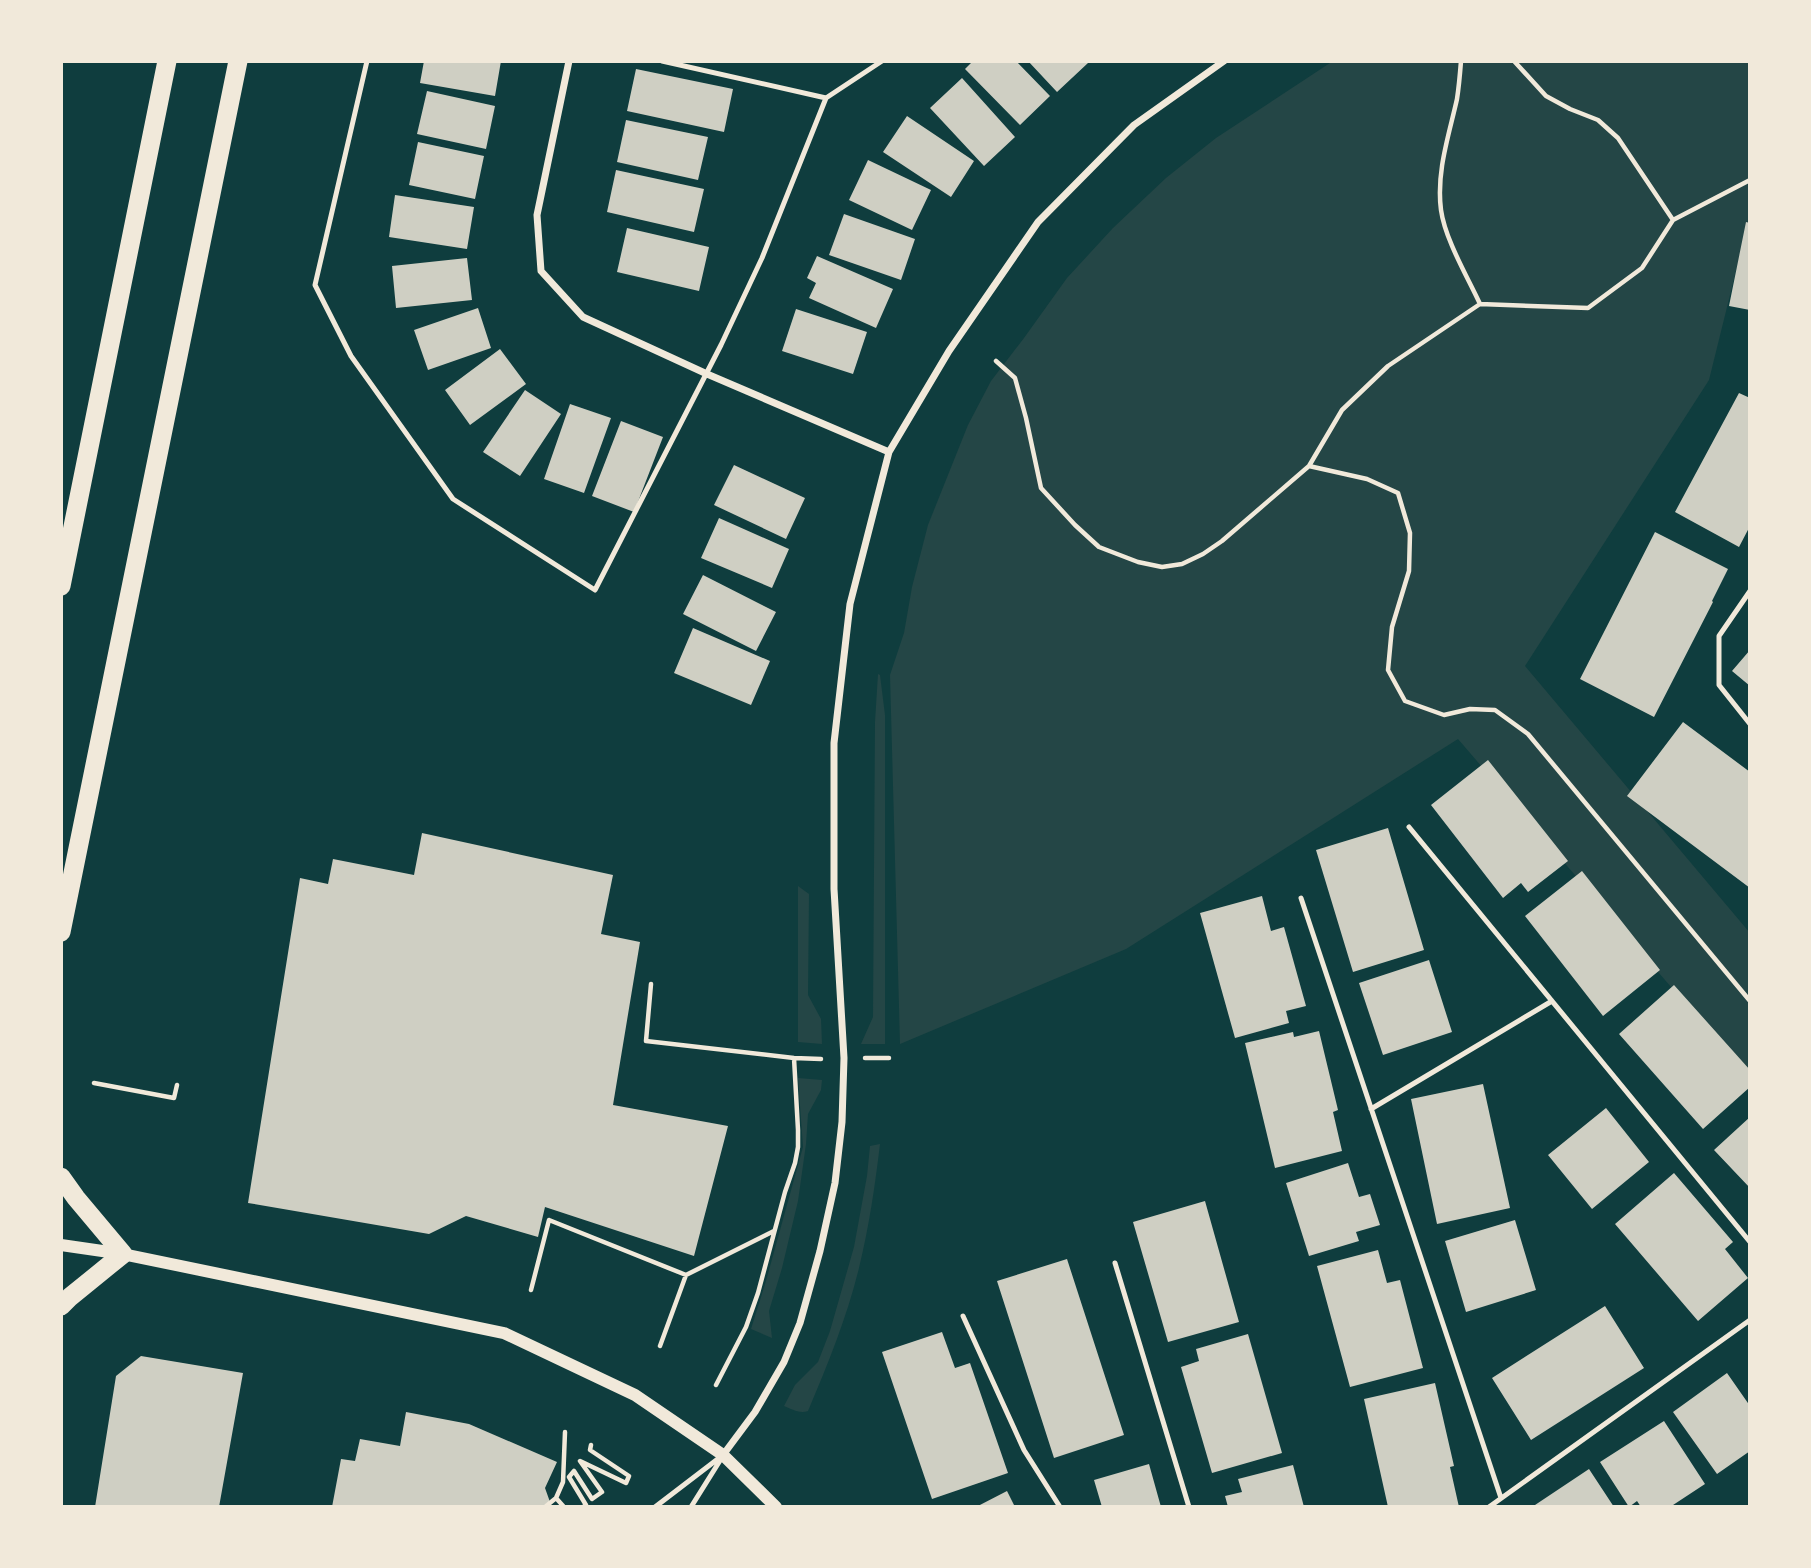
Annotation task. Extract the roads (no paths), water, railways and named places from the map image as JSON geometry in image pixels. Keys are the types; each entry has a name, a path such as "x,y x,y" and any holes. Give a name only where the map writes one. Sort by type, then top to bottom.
{"highway":[{"path":"61,586 167,61"},
{"path":"61,932 238,61"},
{"path":"61,1177 123,1254 61,1306"}],"street":[{"path":"569,61 537,215 541,271 583,317 889,452"},
{"path":"723,1455 755,1412 784,1362 800,1323 835,1183 842,1122 844,1058 834,890 834,743 850,604 889,452 948,351 1038,222 1135,125 1224,61"},
{"path":"61,1245 123,1254 504,1333 635,1395 723,1455 776,1507"}],"lane":[{"path":"367,61 315,285 351,356 453,499 595,590 707,374 762,258 827,98 882,61"},
{"path":"662,61 827,98"},
{"path":"1750,591 1719,636 1719,685 1750,724"},
{"path":"1409,827 1750,1242"},
{"path":"1301,898 1501,1498"},
{"path":"1371,1109 1552,1001"},
{"path":"1115,1263 1189,1507"},
{"path":"963,1316 1024,1450 1060,1507"},
{"path":"1489,1507 1750,1320"},
{"path":"655,1507 723,1455"},
{"path":"691,1507 723,1455"}]}
